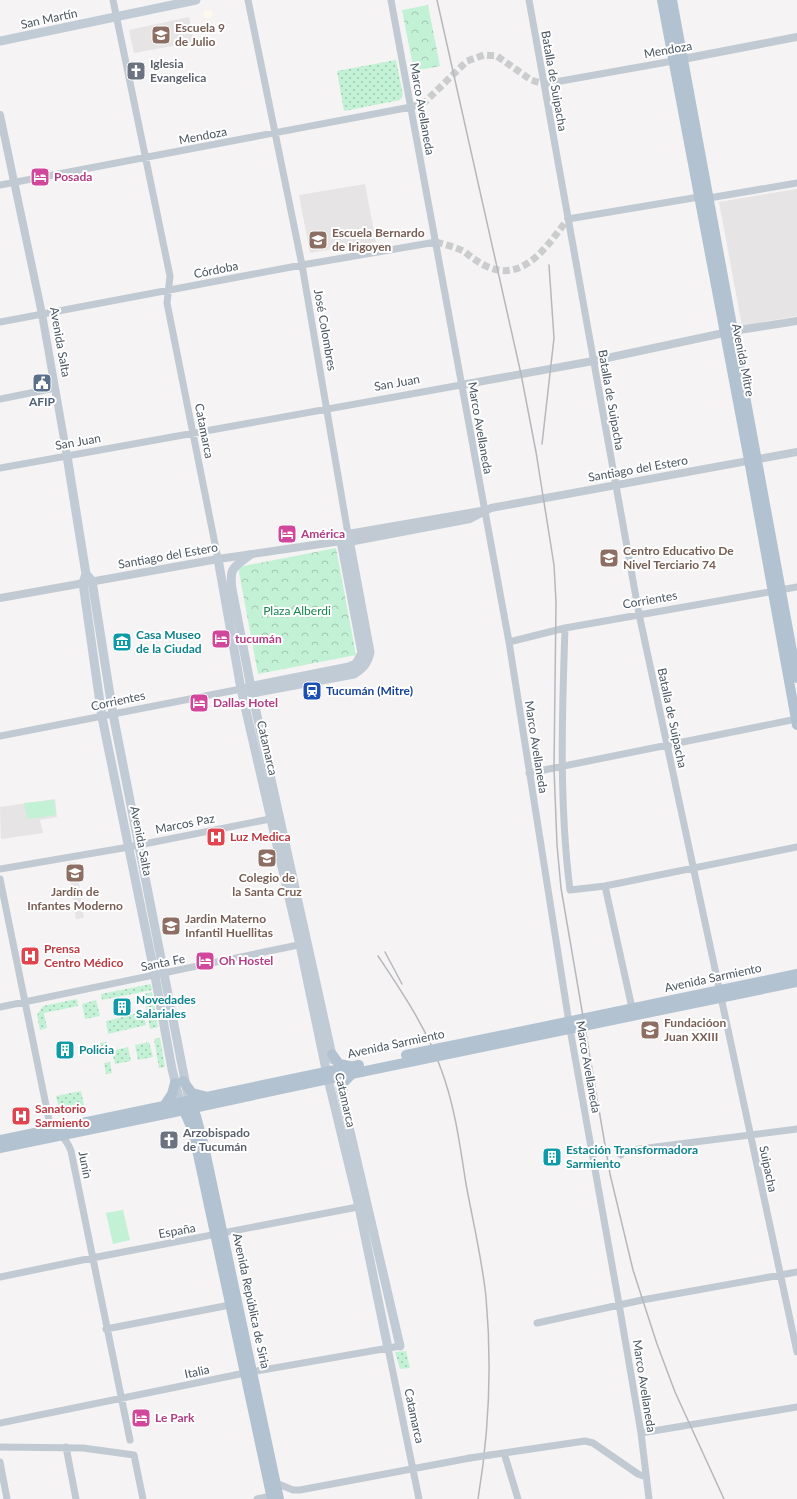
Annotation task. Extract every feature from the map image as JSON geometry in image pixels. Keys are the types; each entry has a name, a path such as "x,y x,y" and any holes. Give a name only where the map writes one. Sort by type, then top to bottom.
{"main road":[{"name":"San Martín","path":"0,41 196,0"},
{"name":"Avenida Mitre","path":"662,0 678,60 704,198 777,591 797,721"},
{"name":"Avenida Mitre","path":"672,0 678,60"},
{"name":"Avenida Salta","path":"68,456 87,580 113,714 134,846 179,1082 187,1105"},
{"name":"José Colombres","path":"346,539 363,662"},
{"name":"Catamarca","path":"250,555 232,570 230,575 275,818"},
{"name":"Catamarca","path":"218,559 241,689 275,818 304,944 332,1075 347,1160 364,1206 400,1346"},
{"name":"Avenida Salta","path":"87,580 102,717 134,846"},
{"name":"Avenida Mitre","path":"777,591 797,678"},
{"name":"Corrientes","path":"241,689 251,690 349,667 363,662"},
{"name":"Catamarca","path":"304,944 332,1054 332,1075 342,1094 364,1206 388,1348"},
{"name":"Avenida Sarmiento","path":"0,1148 62,1135 187,1105 721,994 797,974"},
{"name":"Avenida Sarmiento","path":"570,1025 632,1008 797,982"},
{"path":"332,1054 339,1064 357,1069"},
{"path":"342,1094 345,1079 357,1069"},
{"path":"179,1082 192,1093 212,1100 202,1117 197,1131 182,1117 167,1110 172,1094 179,1082"},
{"name":"Avenida República de Siria","path":"187,1105 197,1131 274,1493"},
{"name":"Avenida Sarmiento","path":"0,1140 53,1129 167,1110"},
{"name":"Avenida República de Siria","path":"219,1234 230,1304 249,1372"}],"street":[{"name":"Catamarca","path":"113,0 170,276 167,303 218,559"},
{"name":"José Colombres","path":"248,0 302,265 346,539"},
{"name":"Marco Avellaneda","path":"391,0 509,642 570,1025 641,1433 649,1499"},
{"name":"Batalla de Suipacha","path":"529,0 614,485 639,614 721,994"},
{"name":"Mendoza","path":"544,84 797,37"},
{"name":"Mendoza","path":"0,185 147,159 411,107"},
{"name":"Avenida Salta","path":"0,115 42,314 68,456"},
{"path":"568,219 797,183"},
{"name":"Córdoba","path":"0,322 302,265 436,242"},
{"name":"San Juan","path":"0,468 326,408 593,362 729,332 797,321"},
{"path":"0,399 55,388"},
{"name":"Santiago del Estero","path":"0,598 87,580 470,519 491,508 797,452"},
{"name":"Corrientes","path":"509,642 565,628 797,587"},
{"path":"565,628 562,766 564,833 570,890 605,886 797,847"},
{"name":"Corrientes","path":"0,736 241,689"},
{"path":"529,773 797,721"},
{"name":"Marcos Paz","path":"0,869 134,846 275,818"},
{"path":"0,879 49,1120 53,1129"},
{"path":"605,886 632,1008"},
{"name":"Santa Fe","path":"0,1006 159,975 304,944"},
{"name":"Suipacha","path":"721,994 797,1352"},
{"name":"Junín","path":"53,1129 62,1135 69,1144 71,1151 120,1399 130,1440"},
{"path":"620,1155 624,1151 797,1129"},
{"name":"España","path":"0,1277 364,1206"},
{"path":"537,1323 619,1304 797,1272"},
{"path":"106,1329 230,1304"},
{"name":"Italia","path":"0,1423 249,1372 400,1346"},
{"name":"Catamarca","path":"388,1348 419,1499"},
{"path":"641,1433 797,1407"},
{"path":"257,1499 274,1493 300,1490 413,1468 585,1441 593,1443 638,1474 646,1477"},
{"path":"0,1447 66,1447 134,1455 143,1499"},
{"path":"66,1447 76,1499"},
{"path":"504,1453 518,1499"},
{"path":"0,1462 7,1499"}],"shaded area":[{"path":"206,10 210,10 212,14 210,18 206,18 204,16 204,12"},
{"name":"Escuela 9 de Julio","path":"189,17 194,42 134,53 129,30"},
{"path":"365,184 376,242 310,253 299,195"},
{"path":"797,189 797,316 742,326 719,202"},
{"path":"55,799 57,817 40,820 43,833 1,839 0,807"},
{"path":"76,862 84,918 76,919 68,863"}],"green space":[{"path":"428,5 440,66 414,71 402,10"},
{"path":"396,60 403,95 400,100 344,111 337,71"},
{"name":"Plaza Alberdi","path":"336,548 356,655 258,674 238,567"},
{"path":"54,800 56,815 29,819 27,817 24,803"},
{"path":"151,984 152,990 102,1000 101,994"},
{"path":"152,992 158,1027 150,1029 144,994"},
{"path":"77,999 78,1006 44,1013 47,1028 40,1030 37,1015 43,1006"},
{"path":"96,1000 100,1016 85,1019 82,1004"},
{"path":"143,1012 146,1025 108,1034 106,1021"},
{"path":"160,1038 165,1067 159,1068 154,1039"},
{"path":"106,1042 108,1053 102,1054 100,1043"},
{"path":"149,1042 153,1057 138,1060 135,1045"},
{"path":"128,1047 131,1061 115,1064 112,1051"},
{"path":"110,1062 112,1073 106,1074 104,1063"},
{"path":"81,1091 84,1106 60,1112 56,1096"},
{"path":"123,1210 130,1240 113,1244 106,1213"},
{"path":"406,1351 410,1368 400,1369 395,1352"}],"tunnel":[{"path":"411,107 426,101 467,61 484,55 497,56 531,80 544,84"},
{"path":"436,242 462,250 488,267 501,271 513,270 525,265 535,258 553,239 568,219"}],"railway":[{"path":"437,0 521,374 536,452 554,565 556,602 554,768 557,845 561,888 610,1174 633,1270 657,1344 675,1392 724,1499"},
{"path":"542,444 554,338 549,265"},
{"path":"385,952 402,984"},
{"path":"378,956 405,997 421,1025 429,1040 446,1083 456,1126 477,1240 486,1297 489,1348 487,1424 478,1499"}],"place":[{"name":"Escuela 9 de Julio","path":"161,35"},
{"name":"Iglesia Evangelica","path":"136,71"},
{"name":"Posada","path":"40,177"},
{"name":"Escuela Bernardo de Irigoyen","path":"318,240"},
{"name":"AFIP","path":"42,383"},
{"name":"América","path":"287,534"},
{"name":"Centro Educativo De Nivel Terciario 74","path":"609,558"},
{"name":"tucumán","path":"221,639"},
{"name":"Casa Museo de la Ciudad","path":"122,642"},
{"name":"Tucumán (Mitre)","path":"312,691"},
{"name":"Dallas Hotel","path":"199,703"},
{"name":"Luz Medica","path":"216,837"},
{"name":"Colegio de la Santa Cruz","path":"267,858"},
{"name":"Jardín de Infantes Moderno","path":"75,873"},
{"name":"Jardin Materno Infantil Huellitas","path":"171,926"},
{"name":"Prensa Centro Médico","path":"30,956"},
{"name":"Oh Hostel","path":"205,961"},
{"name":"Novedades Salariales","path":"122,1007"},
{"name":"Fundacióon Juan XXIII","path":"650,1030"},
{"name":"Policia","path":"65,1050"},
{"name":"Sanatorio Sarmiento","path":"21,1116"},
{"name":"Arzobispado de Tucumán","path":"169,1140"},
{"name":"Estación Transformadora Sarmiento","path":"552,1157"},
{"name":"Le Park","path":"141,1418"}]}
